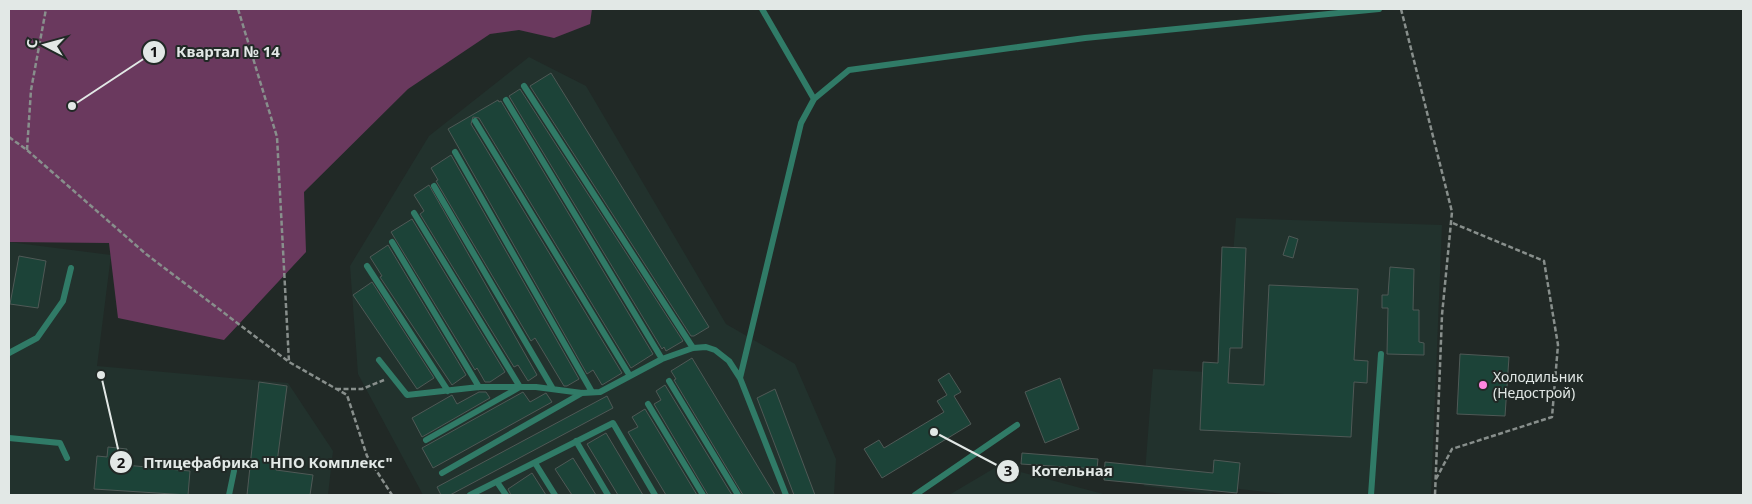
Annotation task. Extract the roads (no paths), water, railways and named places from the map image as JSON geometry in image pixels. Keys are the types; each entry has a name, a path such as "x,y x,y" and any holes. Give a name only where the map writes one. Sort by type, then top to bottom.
{"lane":[{"path":"762,9 814,99"},
{"path":"740,378 801,122 814,99 849,70 1085,38 1379,9"},
{"path":"524,86 692,348"},
{"path":"506,100 662,359"},
{"path":"475,121 630,376"},
{"path":"455,152 592,392"},
{"path":"434,186 553,389"},
{"path":"414,213 520,387"},
{"path":"392,242 479,387"},
{"path":"368,266 448,391"},
{"path":"9,353 37,338 64,301 71,268"},
{"path":"379,360 407,395 479,387 520,387 582,393 600,392 662,359 692,348 706,347 715,350 729,361 740,378 786,495"},
{"path":"1371,495 1380,354"},
{"path":"669,381 738,495"},
{"path":"426,440 520,387"},
{"path":"442,473 582,393"},
{"path":"648,404 703,495"},
{"path":"470,495 612,423 655,495"},
{"path":"915,495 1017,425"},
{"path":"9,438 60,443 67,458"},
{"path":"576,441 608,495"},
{"path":"535,462 555,495"},
{"path":"229,495 234,472"},
{"path":"497,482 506,495"}],"place":[{"name":"Квартал № 14","path":"72,106"},
{"name":"Птицефабрика \"НПО Комплекс\"","path":"101,375"},
{"name":"Холодильник (Недострой)","path":"1483,385"},
{"name":"Котельная","path":"934,432"}]}
